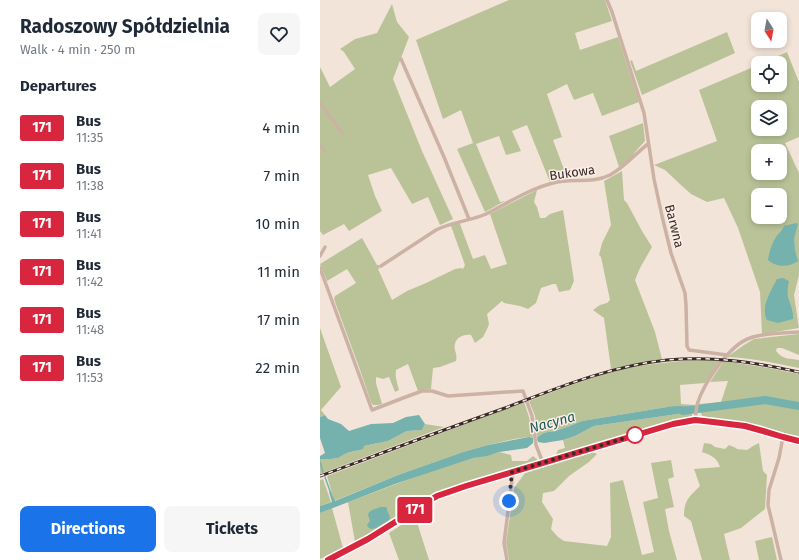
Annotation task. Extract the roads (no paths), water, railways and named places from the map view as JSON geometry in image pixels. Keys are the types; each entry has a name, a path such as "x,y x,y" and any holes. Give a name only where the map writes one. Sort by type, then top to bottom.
{"street":[{"name":"Barwna","path":"607,0 644,113 654,179 666,231 685,293 687,346 689,350 727,355"},
{"path":"401,59 469,219"},
{"path":"320,103 342,134"},
{"name":"Bukowa","path":"381,266 444,226 485,214 554,182 597,179 609,176 621,169 648,144"},
{"path":"320,145 325,152"},
{"path":"320,256 325,247"},
{"path":"320,268 372,410 422,392 432,391 448,396 523,391 532,416 536,445 543,463"},
{"path":"695,420 697,405 710,378 727,355 740,344 748,339 758,336 799,332"},
{"path":"328,560 368,539 437,496 673,424 695,420 745,426 799,441"},
{"path":"780,560 768,505 769,490 779,458 783,437"},
{"path":"507,560 504,543 512,472"}],"water":[{"path":"796,223 798,224 794,239 798,261 791,265 783,266 768,260 772,245 784,226"},
{"path":"783,278 789,281 788,297 793,319 778,323 767,320 765,310 767,299 777,279"},
{"path":"678,406 693,407 692,412 594,426 575,436 563,440 544,443 538,442 537,438 545,433 582,421"},
{"path":"325,415 328,419 341,424 349,431 371,424 393,423 406,417 419,415 425,424 422,430 407,431 388,441 364,446 363,449 347,453 338,458 320,460 320,456 325,453 320,438 320,417"},
{"path":"529,437 533,438 533,443 527,448 499,452 464,461 395,484 320,513 320,506 332,502 329,492 331,492 335,501 398,475 463,452 488,445"},
{"path":"380,507 387,508 390,517 389,520 376,528 371,529 367,525 370,521 368,515 369,512"}],"waterway":[{"name":"Nacyna","path":"683,411 765,400 799,406"},
{"path":"320,462 323,472"},
{"path":"325,477 331,494"}],"railway":[{"path":"320,476 564,386 625,367 667,360 717,359 766,365 799,372"}]}
